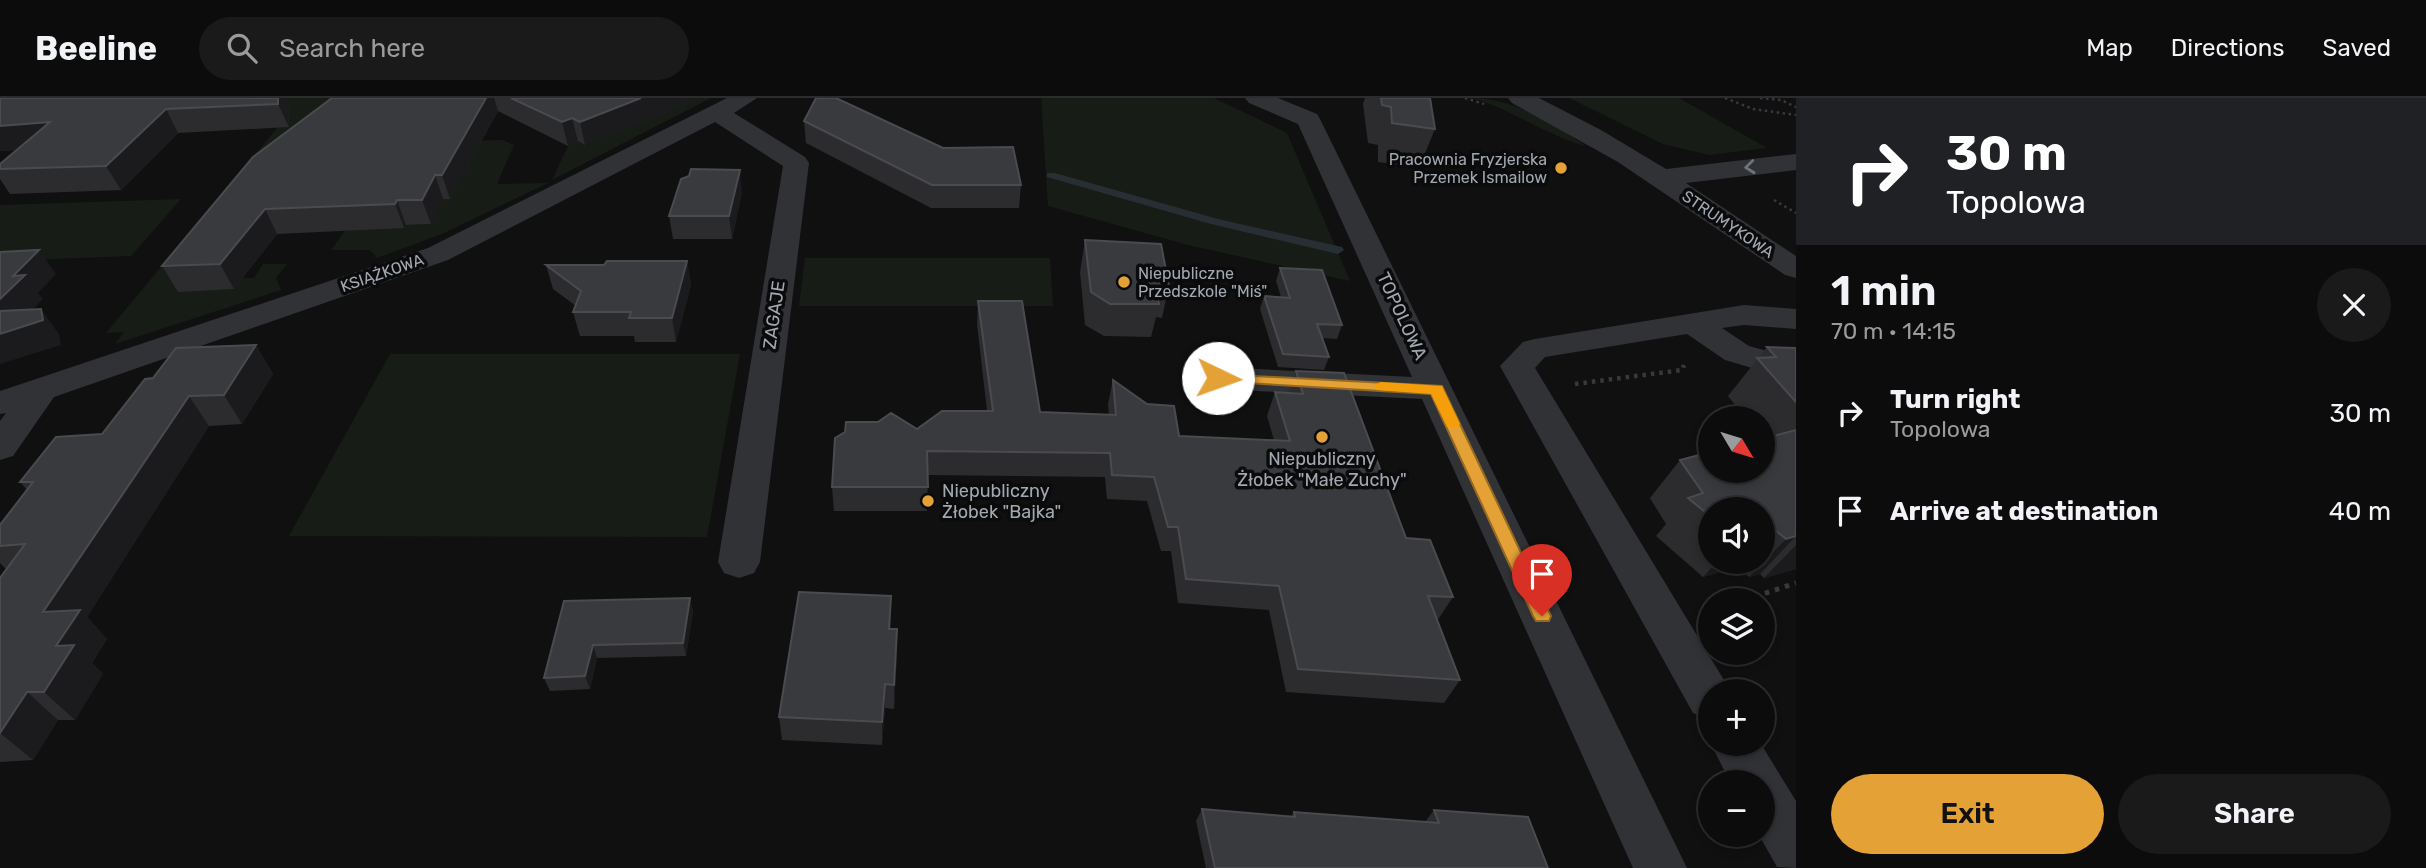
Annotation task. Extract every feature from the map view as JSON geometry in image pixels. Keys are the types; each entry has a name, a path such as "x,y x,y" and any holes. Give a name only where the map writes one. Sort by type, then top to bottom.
{"street":[{"name":"KSIĄŻKOWA","path":"0,403 438,254 563,193 715,111 745,98"},
{"name":"TOPOLOWA","path":"1257,98 1308,119 1660,868"},
{"name":"STRUMYKOWA","path":"1520,98 1560,116 1661,178 1796,269"},
{"name":"ZAGAJE","path":"715,111 796,163 739,562"},
{"name":"STRUMYKOWA","path":"1661,178 1796,162"},
{"path":"1698,679 1517,366 1535,349 1744,315 1796,318"},
{"path":"1694,324 1737,353 1796,370"},
{"path":"1218,378 1437,389"},
{"path":"0,447 42,389"},
{"path":"1775,813 1796,849"}],"path":[{"path":"1725,98 1753,109 1796,115"},
{"path":"1760,98 1780,99 1796,107"},
{"path":"1767,196 1796,213"},
{"path":"1531,390 1682,370 1687,359 1737,353"},
{"path":"1775,590 1796,583"}],"shaded area":[{"path":"225,98 402,98 351,107 243,278 254,278 263,264 287,264 276,278 281,290 115,344 124,332 106,333 278,127"},
{"path":"597,98 711,98 552,180 568,146 578,141 586,145 610,135"},
{"path":"1041,98 1214,98 1287,133 1350,281 1188,245 1048,206"},
{"path":"1472,98 1502,102 1532,113 1586,146 1571,142"},
{"path":"1569,98 1679,98 1767,148 1709,155 1663,144"},
{"path":"503,140 514,145 497,184 548,183 442,234 377,258 370,250 331,250 347,228 404,228 406,225 431,224 443,199 450,199 423,142"},
{"path":"181,199 131,256 0,261 0,205"},
{"path":"805,258 1050,258 1053,306 799,306"},
{"path":"390,354 740,354 707,537 289,536"}],"building":[{"path":"0,98 278,98 278,104 166,109 106,166 0,169 0,164 50,122 0,126"},
{"path":"332,98 486,98 442,175 435,175 422,200 397,200 395,204 265,209 220,264 162,266 253,157"},
{"path":"511,98 641,98 580,122 572,118 562,122"},
{"path":"816,98 836,98 943,148 1013,147 1021,185 932,185 804,121"},
{"path":"1381,98 1430,98 1435,129 1392,123 1391,107 1382,105"},
{"path":"691,169 740,170 729,216 669,216 681,179 689,176"},
{"path":"1085,240 1161,244 1169,286 1155,285 1159,304 1110,304 1091,292"},
{"path":"39,250 13,276 25,275 0,299 0,252"},
{"path":"607,261 687,261 672,318 629,318 631,312 573,312 581,291 546,265 604,265"},
{"path":"1280,268 1322,270 1342,325 1317,324 1329,357 1283,354 1264,296 1290,298"},
{"path":"978,301 1022,301 1040,412 1116,415 1113,380 1147,404 1174,406 1179,436 1290,441 1275,392 1303,394 1296,371 1344,373 1406,538 1430,540 1453,597 1428,596 1460,680 1298,669 1279,586 1186,579 1178,527 1168,527 1154,477 1112,475 1110,453 927,451 928,487 832,487 835,438 845,432 846,422 878,422 891,413 917,429 942,411 993,411"},
{"path":"41,309 43,320 0,334 0,311"},
{"path":"256,345 224,395 189,396 43,612 80,610 56,646 74,645 44,692 27,692 0,733 0,578 25,544 0,546 0,525 33,482 20,482 56,437 102,434 145,379 153,378 176,348"},
{"path":"1767,347 1796,348 1796,402 1757,358 1776,357"},
{"path":"1796,430 1796,536 1786,539 1775,530 1775,497 1698,497 1698,506 1688,498 1703,493 1680,460 1698,455 1698,483 1775,483 1775,436"},
{"path":"799,592 891,596 889,629 897,629 894,685 885,684 882,722 779,717"},
{"path":"690,598 683,643 593,645 585,676 544,678 564,601"},
{"path":"1202,809 1295,817 1294,812 1439,823 1434,810 1528,817 1548,868 1215,868"}],"waterway":[{"path":"1051,175 1215,222 1338,250"}],"slow traffic":[{"path":"1381,387 1437,389 1453,424"}],"place":[{"name":"Pracownia Fryzjerska Przemek Ismailow","path":"1561,168"},
{"name":"Niepubliczne Przedszkole \"Miś\"","path":"1124,282"},
{"name":"Niepubliczny Żłobek \"Małe Zuchy\"","path":"1322,437"},
{"name":"Niepubliczny Żłobek \"Bajka\"","path":"928,501"}],"route":[{"path":"1218,378 1437,389 1542,616"}]}
